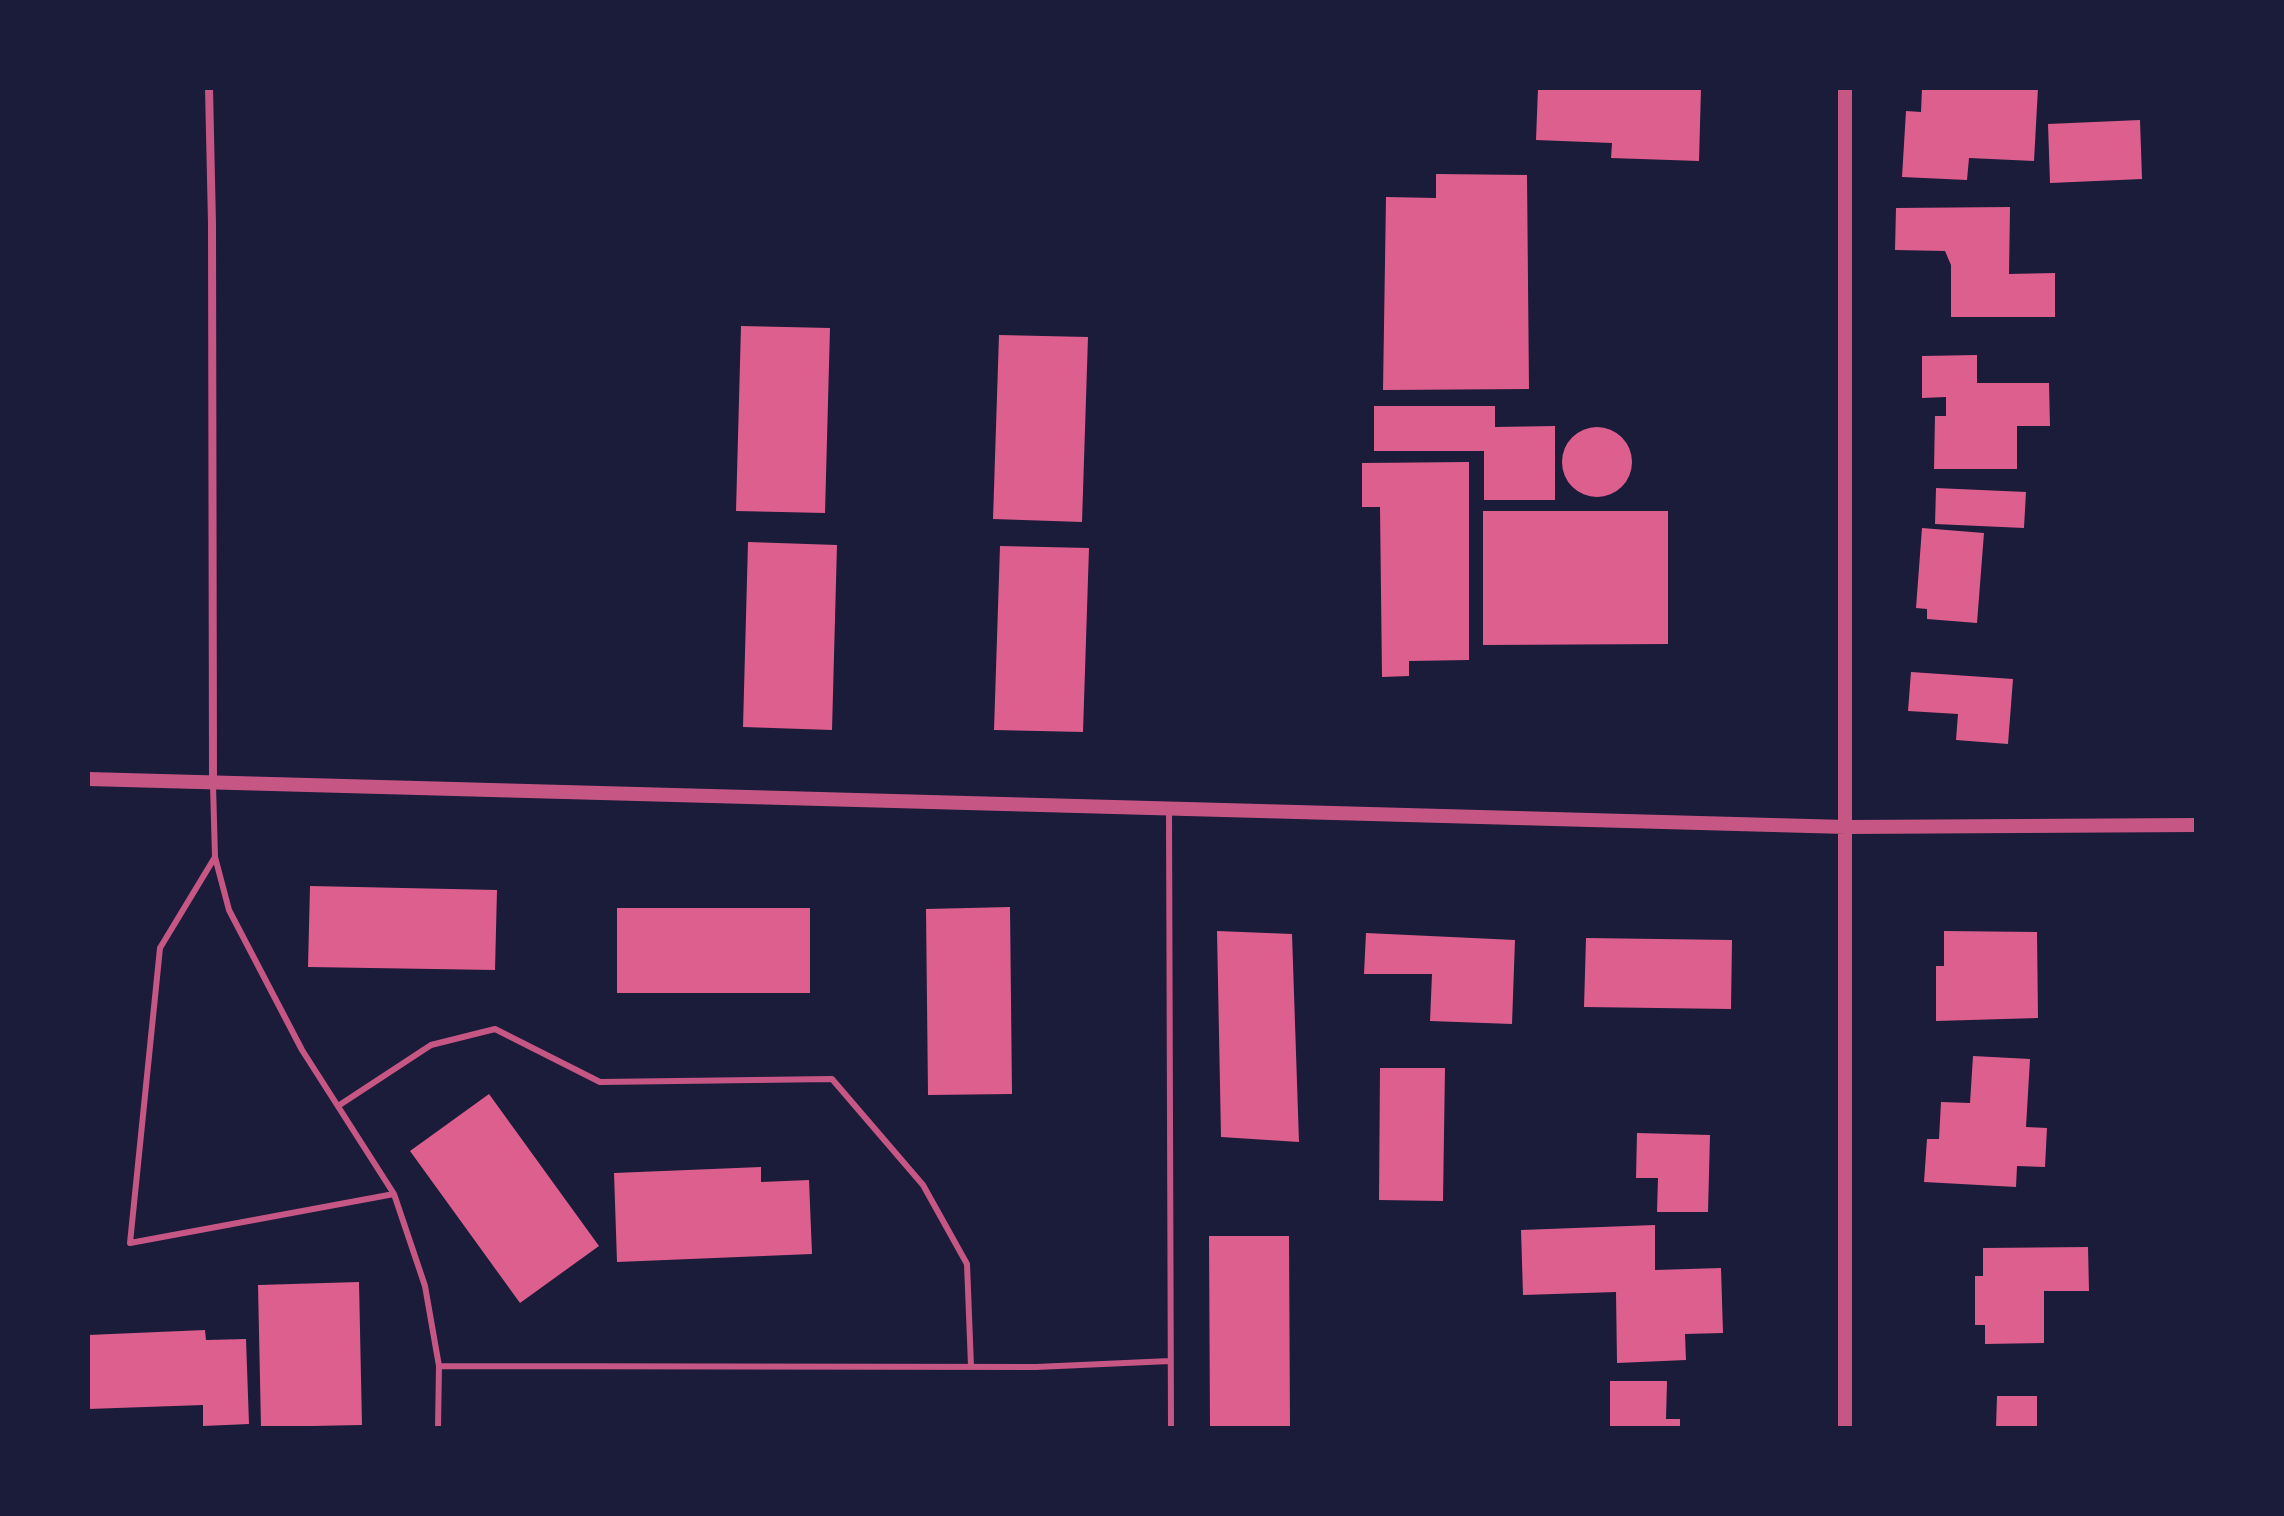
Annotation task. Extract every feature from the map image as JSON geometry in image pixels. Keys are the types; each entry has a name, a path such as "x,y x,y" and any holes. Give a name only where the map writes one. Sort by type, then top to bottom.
{"street":[{"path":"209,88 213,782"},
{"path":"1845,88 1845,1428"},
{"path":"88,779 1846,827 2196,825"}],"lane":[{"path":"213,782 215,857 229,910 302,1050 394,1194 425,1286 439,1366 438,1428"},
{"path":"1169,809 1171,1428"},
{"path":"215,857 160,948 130,1243 394,1194"},
{"path":"338,1106 431,1045 495,1029 600,1082 832,1079 923,1185 967,1264 971,1366"},
{"path":"439,1366 1036,1367 1170,1361"}],"building":[{"path":"1538,88 1701,88 1699,161 1611,158 1612,143 1536,140"},
{"path":"1922,88 2038,88 2034,161 1969,158 1967,180 1902,177 1906,111 1921,112"},
{"path":"2140,120 2142,179 2050,183 2048,124"},
{"path":"1436,174 1527,175 1529,389 1383,390 1386,197 1436,198"},
{"path":"2010,207 2009,274 2055,273 2055,317 1951,317 1951,265 1945,251 1895,250 1896,208"},
{"path":"741,326 830,328 825,513 736,511"},
{"path":"999,335 1088,337 1082,522 993,519"},
{"path":"1977,355 1977,383 2049,383 2050,426 2017,426 2017,469 1934,469 1935,416 1946,416 1946,397 1922,398 1922,356"},
{"path":"1374,406 1495,406 1495,427 1555,426 1555,500 1484,500 1484,451 1374,451"},
{"path":"1597,427 1616,433 1626,443 1632,462 1626,481 1616,491 1597,497 1578,491 1568,481 1562,462 1568,443 1578,433"},
{"path":"1469,462 1469,660 1409,661 1409,676 1382,677 1380,507 1362,507 1362,463"},
{"path":"1936,488 2026,492 2024,528 1935,524"},
{"path":"1483,511 1668,511 1668,644 1483,645"},
{"path":"1922,528 1984,533 1977,623 1927,619 1927,609 1916,608"},
{"path":"748,542 837,545 832,730 743,727"},
{"path":"1000,546 1089,548 1083,732 994,730"},
{"path":"1911,672 2013,679 2008,744 1956,740 1958,714 1908,711"},
{"path":"310,886 497,890 495,970 308,967"},
{"path":"1010,907 1012,1094 928,1095 926,909"},
{"path":"617,908 810,908 810,993 617,993"},
{"path":"1217,931 1292,934 1299,1142 1221,1137"},
{"path":"1944,931 2037,932 2038,1018 1936,1021 1936,966 1944,966"},
{"path":"1366,933 1515,940 1512,1024 1430,1021 1432,974 1364,974"},
{"path":"1586,938 1732,940 1731,1009 1584,1007"},
{"path":"1973,1056 2030,1059 2026,1127 2047,1128 2045,1167 2017,1166 2016,1187 1924,1182 1927,1139 1939,1139 1941,1102 1970,1103"},
{"path":"1380,1068 1445,1068 1443,1201 1379,1200"},
{"path":"489,1094 599,1246 520,1303 410,1151"},
{"path":"1637,1133 1710,1135 1708,1212 1657,1212 1658,1178 1636,1178"},
{"path":"761,1167 761,1182 809,1180 812,1254 617,1262 614,1173"},
{"path":"1655,1225 1655,1270 1721,1268 1723,1333 1685,1334 1686,1360 1617,1363 1616,1292 1523,1295 1521,1230"},
{"path":"1209,1236 1289,1236 1290,1428 1210,1428"},
{"path":"2088,1247 2089,1291 2044,1291 2044,1343 1985,1344 1985,1325 1975,1325 1975,1276 1983,1276 1983,1248"},
{"path":"359,1282 362,1425 261,1427 258,1285"},
{"path":"205,1330 206,1340 246,1339 249,1424 203,1426 203,1405 88,1409 88,1335"},
{"path":"1610,1381 1667,1381 1666,1419 1680,1419 1680,1428 1610,1428"},
{"path":"1997,1396 2037,1396 2037,1428 1996,1428"}]}
